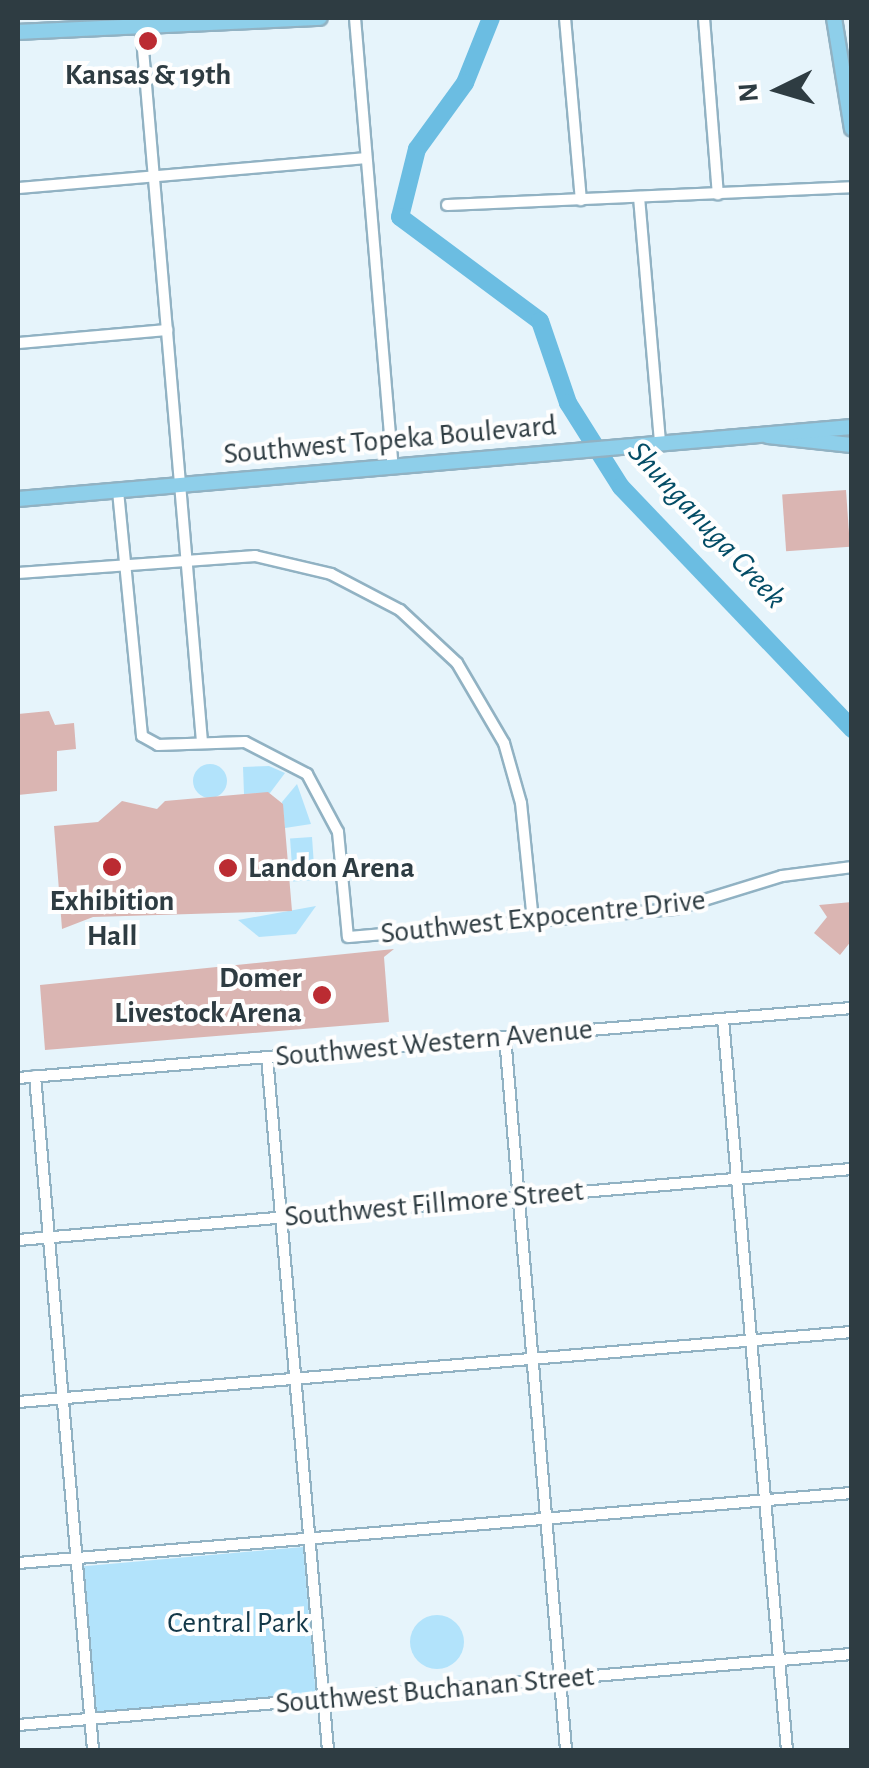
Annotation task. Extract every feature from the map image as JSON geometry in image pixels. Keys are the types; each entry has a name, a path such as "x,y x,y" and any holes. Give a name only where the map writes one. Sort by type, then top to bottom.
{"main road":[{"path":"18,32 320,18"},
{"path":"834,18 852,129"},
{"name":"Southwest Topeka Boulevard","path":"18,500 852,427"},
{"name":"Southwest Topeka Boulevard","path":"767,435 852,445"}],"street":[{"path":"355,18 393,467"},
{"path":"566,18 581,200"},
{"path":"704,18 718,194"},
{"path":"141,26 202,742"},
{"path":"18,188 365,158"},
{"path":"447,205 852,188"},
{"path":"639,197 660,443"},
{"path":"18,343 167,330"},
{"name":"Southwest Expocentre Drive","path":"118,491 139,730 150,744 202,742 270,750 318,787 338,832 348,938 675,908 782,876 852,867"},
{"path":"18,572 255,556 331,574 400,610 446,651 491,715 514,773 532,921"},
{"name":"Southwest Western Avenue","path":"18,1078 852,1008"},
{"path":"723,1018 787,1750"},
{"path":"505,1037 566,1750"},
{"path":"267,1057 328,1750"},
{"path":"34,1076 92,1750"},
{"name":"Southwest Fillmore Street","path":"18,1240 852,1169"},
{"path":"18,1402 852,1332"},
{"path":"18,1563 852,1493"},
{"name":"Southwest Buchanan Street","path":"18,1725 852,1654"}],"green space":[{"path":"210,764 222,769 227,781 222,793 210,798 198,793 193,781 198,769"},
{"path":"269,766 285,773 270,793 244,794 243,767"},
{"path":"297,784 311,824 285,828 282,802"},
{"path":"312,837 315,880 293,881 290,839"},
{"path":"316,906 296,934 259,937 238,920"},
{"name":"Central Park","path":"303,1547 316,1693 97,1713 84,1566"},
{"path":"437,1615 456,1623 464,1642 456,1661 437,1669 418,1661 410,1642 418,1623"}],"building":[{"path":"846,490 850,547 786,551 782,494"},
{"path":"49,711 55,725 74,723 76,749 57,751 57,791 18,795 18,714"},
{"path":"268,792 283,804 292,911 93,917 62,929 54,826 98,822 122,801 157,809 165,801"},
{"path":"852,902 852,940 840,955 814,933 827,917 819,905"},
{"path":"394,949 384,957 389,1022 45,1050 40,985"}],"waterway":[{"name":"Shunganuga Creek","path":"491,18 465,83 417,149 400,217 540,321 568,403 621,487 852,729"}],"place":[{"name":"Kansas & 19th","path":"148,41"},
{"name":"Exhibition Hall","path":"112,867"},
{"name":"Landon Arena","path":"228,868"},
{"name":"Domer Livestock Arena","path":"322,995"}]}
